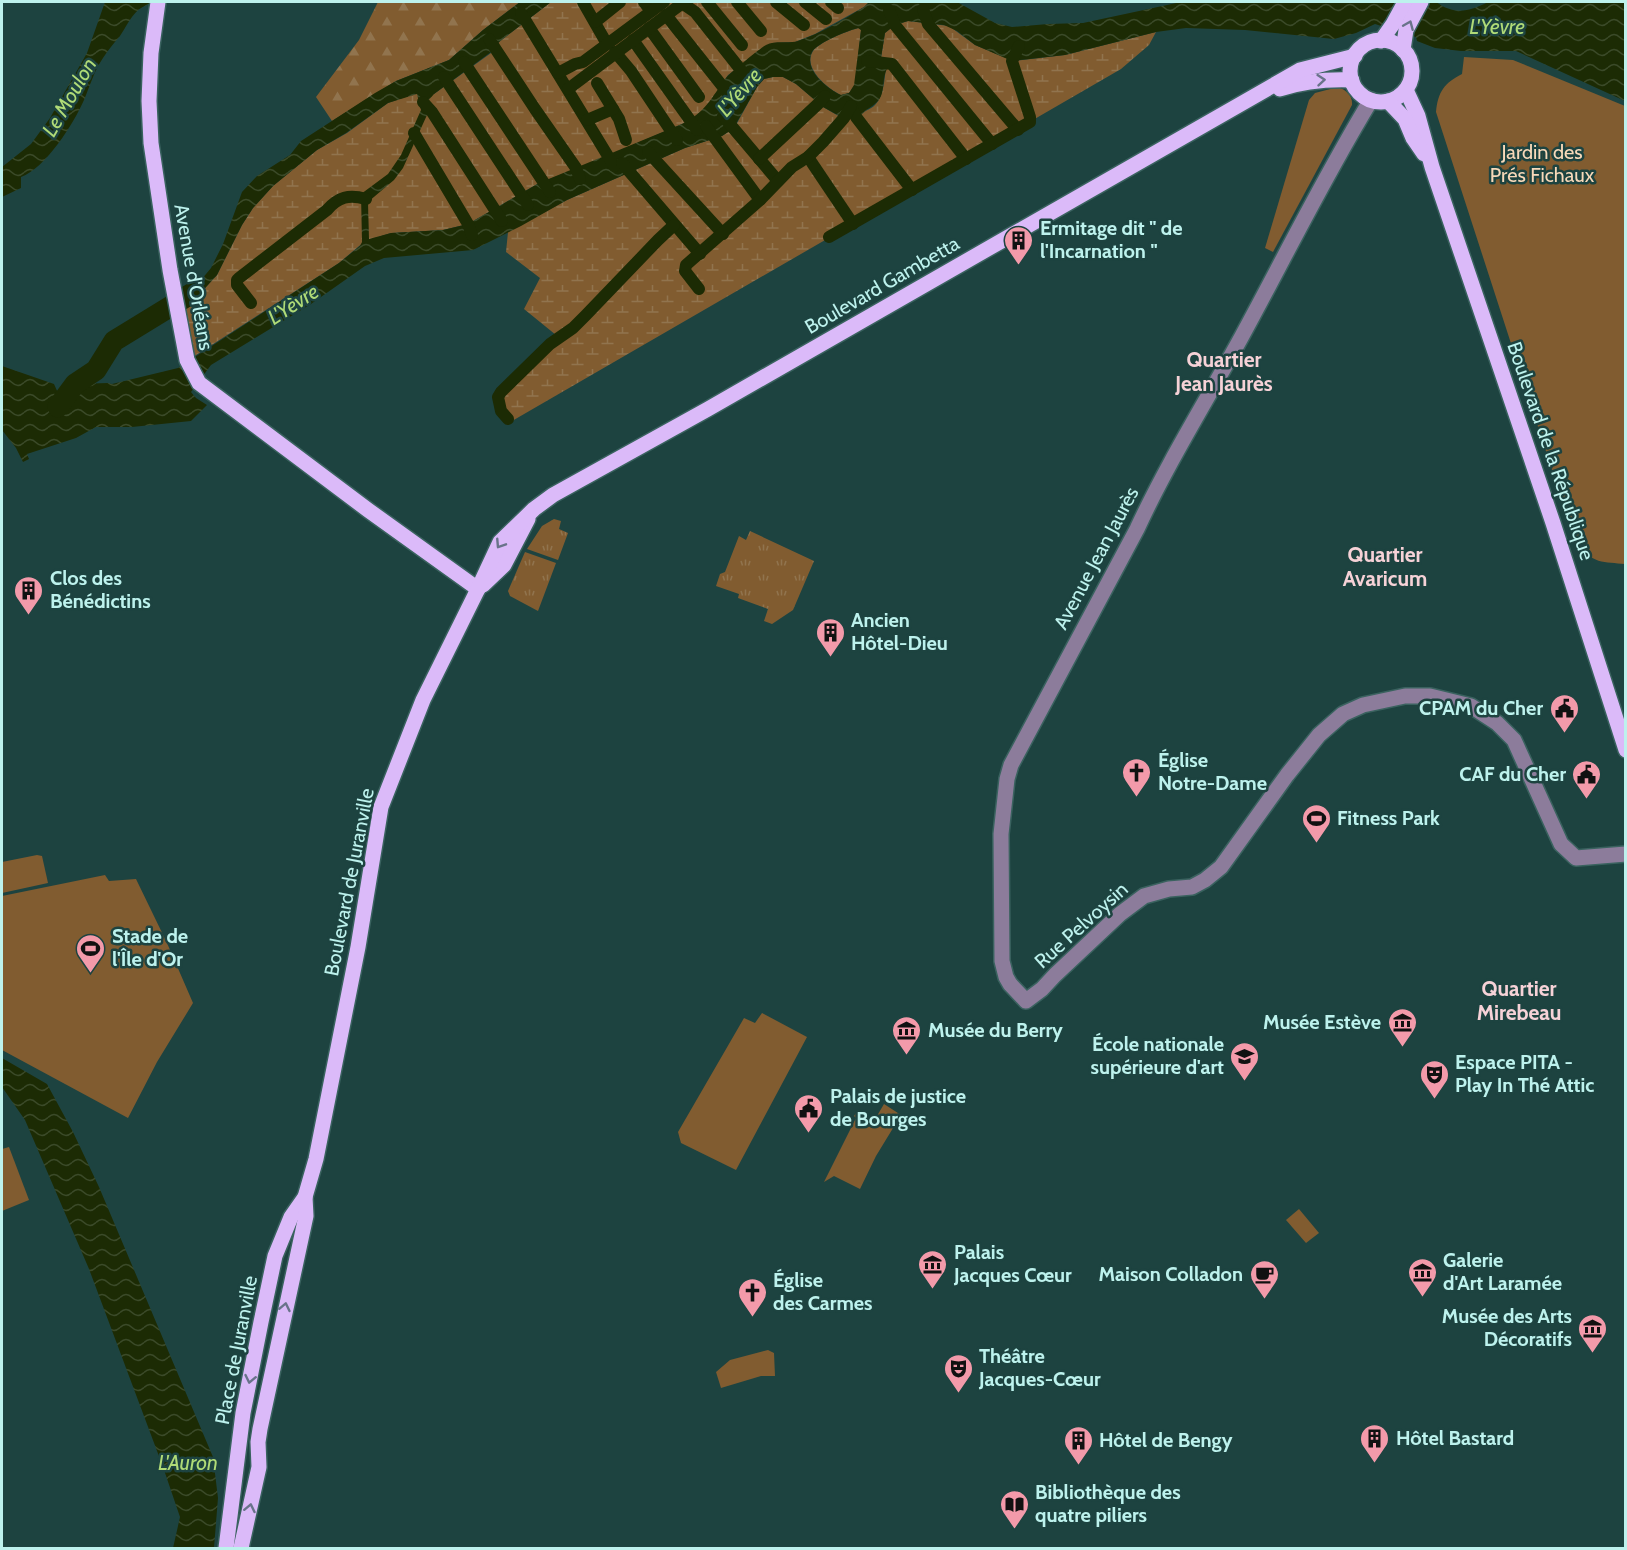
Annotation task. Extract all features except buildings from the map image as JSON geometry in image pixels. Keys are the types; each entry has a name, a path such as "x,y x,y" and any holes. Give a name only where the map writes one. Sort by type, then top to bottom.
{"main road":[{"name":"Avenue d'Orléans","path":"158,2 151,53 149,101 151,143 176,305 187,360 199,383 478,589"},
{"path":"1381,41 1405,2"},
{"path":"1403,50 1406,30 1420,2"},
{"path":"1381,41 1389,42 1403,50 1408,56 1412,70 1410,84 1406,90 1395,99 1388,101 1367,98 1356,89 1352,80 1352,63 1362,48 1381,41"},
{"name":"Boulevard Gambetta","path":"478,589 500,542 534,509 553,495 708,409 1300,70 1355,56"},
{"name":"Boulevard Gambetta","path":"1251,99 1298,83 1324,79 1352,80"},
{"name":"Boulevard de la République","path":"1406,90 1418,117 1432,167 1557,533 1626,750"},
{"name":"Boulevard de la République","path":"1388,101 1405,119 1413,138 1432,167"},
{"name":"Boulevard de Juranville","path":"285,1232 291,1217 305,1197 316,1159 356,959 381,807 423,700 478,589"},
{"name":"Boulevard de Juranville","path":"301,1234 306,1216 305,1197"},
{"name":"Place de Juranville","path":"226,1548 243,1413 275,1256 285,1232"},
{"name":"Place de Juranville","path":"241,1548 259,1467 260,1429 301,1234"}],"street":[{"name":"Avenue Jean Jaurès","path":"1026,1001 1010,984 1002,961 1001,834 1007,779 1011,765 1155,491 1246,328 1367,98"},
{"name":"Rue Pelvoysin","path":"1026,1001 1042,989 1120,914 1144,896 1168,889 1192,887 1221,867 1305,751 1335,720 1363,705 1405,696 1430,696 1471,706 1497,723 1514,740 1561,844 1576,858 1626,854"}],"green space":[{"path":"378,2 520,2 449,60 396,81 332,121 316,97 359,40"},
{"path":"551,2 869,2 815,34 795,42 772,43 728,75 708,105 696,118 539,183 468,224 443,230 391,233 365,241 339,263 193,357 186,309 217,275 242,225 253,208 273,186 317,150 347,133 388,103 414,94 434,94 491,53 499,42"},
{"path":"908,21 949,26 975,45 1013,61 1065,55 1156,32 1149,45 1121,69 512,421 499,399 556,335 524,309 540,278 506,252 508,232 567,200 685,148 722,136 736,125 757,87 764,79 783,77 796,84 823,107 842,118 859,117 875,105 882,91 887,63 881,58 885,33 895,25"},
{"path":"859,28 861,30 855,85 849,93 841,95 818,77 811,64 811,58 813,51 821,44"},
{"name":"Jardin des Prés Fichaux","path":"1464,57 1513,60 1625,106 1625,564 1598,561 1588,555 1581,543 1576,544 1436,112 1438,99 1443,89 1462,74"},
{"path":"1338,87 1348,94 1352,105 1273,252 1265,248 1309,100 1315,93"},
{"path":"554,519 561,521 559,529 568,533 558,560 527,549 542,526"},
{"path":"750,531 814,561 793,610 772,624 764,621 768,609 738,598 739,594 716,586 720,574 725,572 739,536 746,540"},
{"path":"525,552 556,563 538,611 510,596 508,591"},
{"path":"42,856 48,883 2,893 2,862"},
{"name":"Stade de l'Île d'Or","path":"105,875 109,881 136,879 193,1003 157,1062 128,1118 2,1050 2,896"},
{"path":"762,1013 807,1037 736,1170 681,1143 678,1132 744,1018 755,1023"},
{"path":"884,1104 901,1115 876,1156 860,1189 834,1176 824,1182 856,1118 854,1116 856,1113 862,1116 862,1120 864,1117 869,1120 869,1124 874,1121"},
{"path":"9,1147 29,1200 2,1211 2,1149"},
{"path":"1299,1209 1319,1233 1306,1243 1286,1220"},
{"path":"768,1350 774,1353 775,1376 761,1376 721,1388 716,1372 730,1360"}],"water":[{"name":"Le Moulon","path":"105,2 154,2 134,15 105,55 79,110 58,144 40,164 21,177 21,188 2,197 2,167 31,144 50,118 87,53"},
{"name":"L'Yèvre","path":"520,2 551,2 428,101 427,115 403,168 394,180 368,202 369,239 391,233 443,230 468,224 539,183 682,124 697,115 726,78 766,45 807,38 840,21 869,2 957,2 995,23 1012,27 1083,23 1181,2 1436,2 1449,9 1462,11 1488,2 1625,2 1625,101 1516,51 1461,51 1435,48 1417,41 1416,37 1375,24 1356,33 1334,39 1245,30 1186,28 1156,32 1065,55 1012,61 975,45 957,31 944,25 908,21 895,25 885,33 881,58 889,66 885,73 882,92 877,102 860,117 843,118 823,107 796,84 783,77 764,79 733,129 722,136 685,148 567,200 473,250 384,258 365,266 311,304 211,365 191,392 207,405 191,421 132,427 96,427 76,438 27,454 29,459 23,462 16,448 2,430 2,366 54,384 58,393 75,384 112,384 178,368 339,263 362,242 361,194 388,174 401,155 421,110 417,94 388,103 346,133 317,150 273,186 253,208 242,225 217,275 186,309 184,293 196,286 211,268 223,244 242,192 257,176 290,155 301,141 375,93 396,81 449,60","holes":["858,28 861,30 854,85 849,93 841,95 818,78 811,65 812,52 833,38"]},
{"name":"L'Auron","path":"2,1058 47,1084 99,1187 213,1457 218,1498 214,1548 173,1548 180,1517 163,1467 89,1269 25,1120 2,1087"}],"waterway":[{"path":"583,2 607,44"},
{"path":"595,22 620,2"},
{"path":"644,2 651,11"},
{"path":"558,73 583,62 664,2"},
{"path":"568,89 684,2"},
{"path":"707,2 742,45"},
{"path":"737,2 761,31"},
{"path":"776,2 804,25"},
{"path":"805,2 826,19"},
{"path":"831,2 838,8"},
{"name":"L'Yèvre","path":"682,3 695,12 748,79"},
{"path":"923,9 928,24 1018,130"},
{"path":"889,10 895,25 992,144"},
{"path":"521,13 614,166"},
{"name":"L'Yèvre","path":"666,15 731,97"},
{"path":"649,28 699,97"},
{"path":"489,39 576,168 580,179"},
{"path":"633,40 697,130"},
{"path":"829,237 1030,122 1012,61 1019,46"},
{"path":"615,52 631,71 677,140"},
{"path":"867,61 892,64 966,159"},
{"path":"464,62 550,192"},
{"path":"444,77 528,205"},
{"path":"597,83 619,119 626,140"},
{"path":"759,159 825,96"},
{"path":"423,102 432,112 502,221"},
{"path":"851,106 856,117 912,190"},
{"path":"699,289 685,271 686,265 760,200 792,167 808,157 844,118 851,106"},
{"path":"587,120 613,109"},
{"name":"L'Yèvre","path":"723,116 778,181"},
{"path":"706,126 760,200"},
{"path":"414,133 468,224 472,235"},
{"path":"648,152 723,234"},
{"path":"808,157 853,224"},
{"path":"622,163 700,254"},
{"path":"251,303 237,285 239,278 335,202 349,197 366,199"},
{"path":"508,419 501,411 498,397 501,392 550,344 573,328 674,225"},
{"path":"58,407 75,384 96,370 114,341 194,292"}],"place":[{"name":"Ermitage dit \" de l'Incarnation \"","path":"1019,266"},
{"name":"Clos des Bénédictins","path":"29,616"},
{"name":"Ancien Hôtel-Dieu","path":"830,658"},
{"name":"CPAM du Cher","path":"1564,734"},
{"name":"Église Notre-Dame","path":"1137,798"},
{"name":"CAF du Cher","path":"1587,800"},
{"name":"Fitness Park","path":"1316,844"},
{"name":"Stade de l'Île d'Or","path":"91,974"},
{"name":"Musée Estève","path":"1402,1048"},
{"name":"Musée du Berry","path":"907,1056"},
{"name":"École nationale supérieure d'art","path":"1245,1082"},
{"name":"Espace PITA - Play In Thé Attic","path":"1434,1100"},
{"name":"Palais de justice de Bourges","path":"809,1134"},
{"name":"Palais Jacques Cœur","path":"933,1290"},
{"name":"Galerie d'Art Laramée","path":"1422,1298"},
{"name":"Maison Colladon","path":"1264,1300"},
{"name":"Église des Carmes","path":"752,1318"},
{"name":"Musée des Arts Décoratifs","path":"1593,1354"},
{"name":"Théâtre Jacques-Cœur","path":"958,1394"},
{"name":"Hôtel Bastard","path":"1375,1464"},
{"name":"Hôtel de Bengy","path":"1078,1466"},
{"name":"Bibliothèque des quatre piliers","path":"1014,1530"}],"district":[{"name":"Quartier Jean Jaurès","path":"1224,371"},
{"name":"Quartier Avaricum","path":"1385,566"},
{"name":"Quartier Mirebeau","path":"1519,1000"}]}
